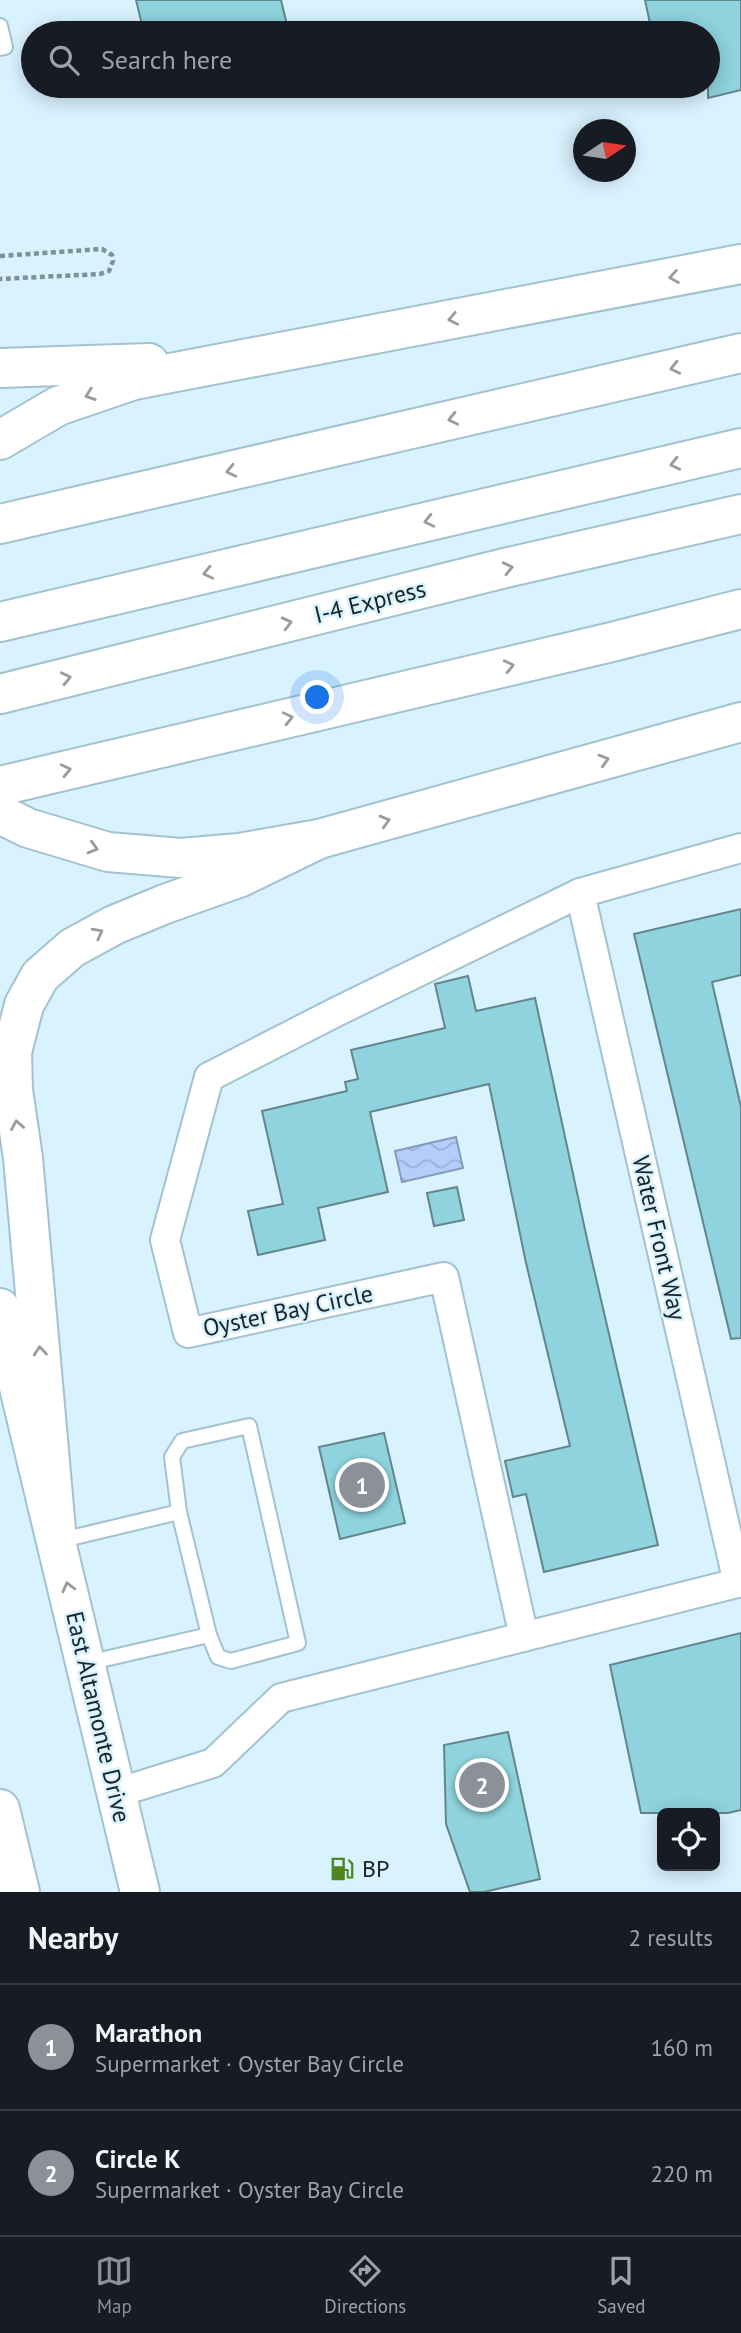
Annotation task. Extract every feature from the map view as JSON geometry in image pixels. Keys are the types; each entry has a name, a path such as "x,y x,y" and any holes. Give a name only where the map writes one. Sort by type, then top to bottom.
{"main road":[{"path":"0,440 58,406 134,380 741,264"},
{"path":"0,524 741,353"},
{"path":"0,368 228,362"},
{"path":"0,622 741,448"},
{"name":"I-4 Express","path":"0,694 505,568 741,514"},
{"path":"0,786 741,609"},
{"path":"14,821 108,852 181,858 260,850 319,839 741,722"},
{"path":"57,1541 23,1158 13,1090 12,1052 24,1005 40,976 72,948 114,925 241,877 319,839"},
{"path":"0,1308 57,1541"},
{"name":"East Altamonte Drive","path":"57,1541 140,1892"},
{"path":"0,1809 20,1892"}],"street":[{"name":"Oyster Bay Circle","path":"524,1637 444,1277 188,1333 165,1240 209,1077 580,893 741,848"},
{"name":"Water Front Way","path":"580,893 739,1582"},
{"path":"116,1793 213,1763 281,1698 739,1582"}],"lane":[{"path":"0,26 5,47 0,48"},
{"path":"250,1426 298,1643 231,1661 218,1657 209,1635 179,1512 172,1457 181,1441 250,1426"},
{"path":"57,1541 179,1512"},
{"path":"86,1663 209,1635"}],"path":[{"path":"0,256 102,249 112,255 113,261 109,271 100,274 0,279"}],"water":[{"path":"456,1137 463,1168 402,1182 395,1151"}],"building":[{"path":"136,0 281,0 286,21 141,21"},
{"path":"645,0 741,0 741,90 720,95 720,21 649,21"},
{"path":"741,909 741,975 712,982 741,1107 741,1338 731,1339 634,934"},
{"path":"468,976 476,1011 535,998 589,1248 658,1545 544,1572 526,1494 513,1497 505,1461 570,1446 526,1263 489,1084 370,1112 388,1192 318,1208 325,1240 258,1255 248,1211 283,1204 262,1111 347,1091 345,1082 358,1079 351,1050 445,1028 435,984"},
{"path":"457,1187 464,1220 434,1226 427,1193"},
{"path":"384,1433 405,1523 340,1539 319,1447"},
{"path":"741,1633 741,1810 720,1813 720,1808 657,1808 657,1813 641,1813 610,1665"},
{"path":"508,1732 540,1879 484,1892 470,1892 446,1824 444,1745"}],"place":[{"name":"Marathon","path":"362,1485"},
{"name":"Circle K","path":"482,1785"},
{"name":"BP","path":"342,1869"}]}
